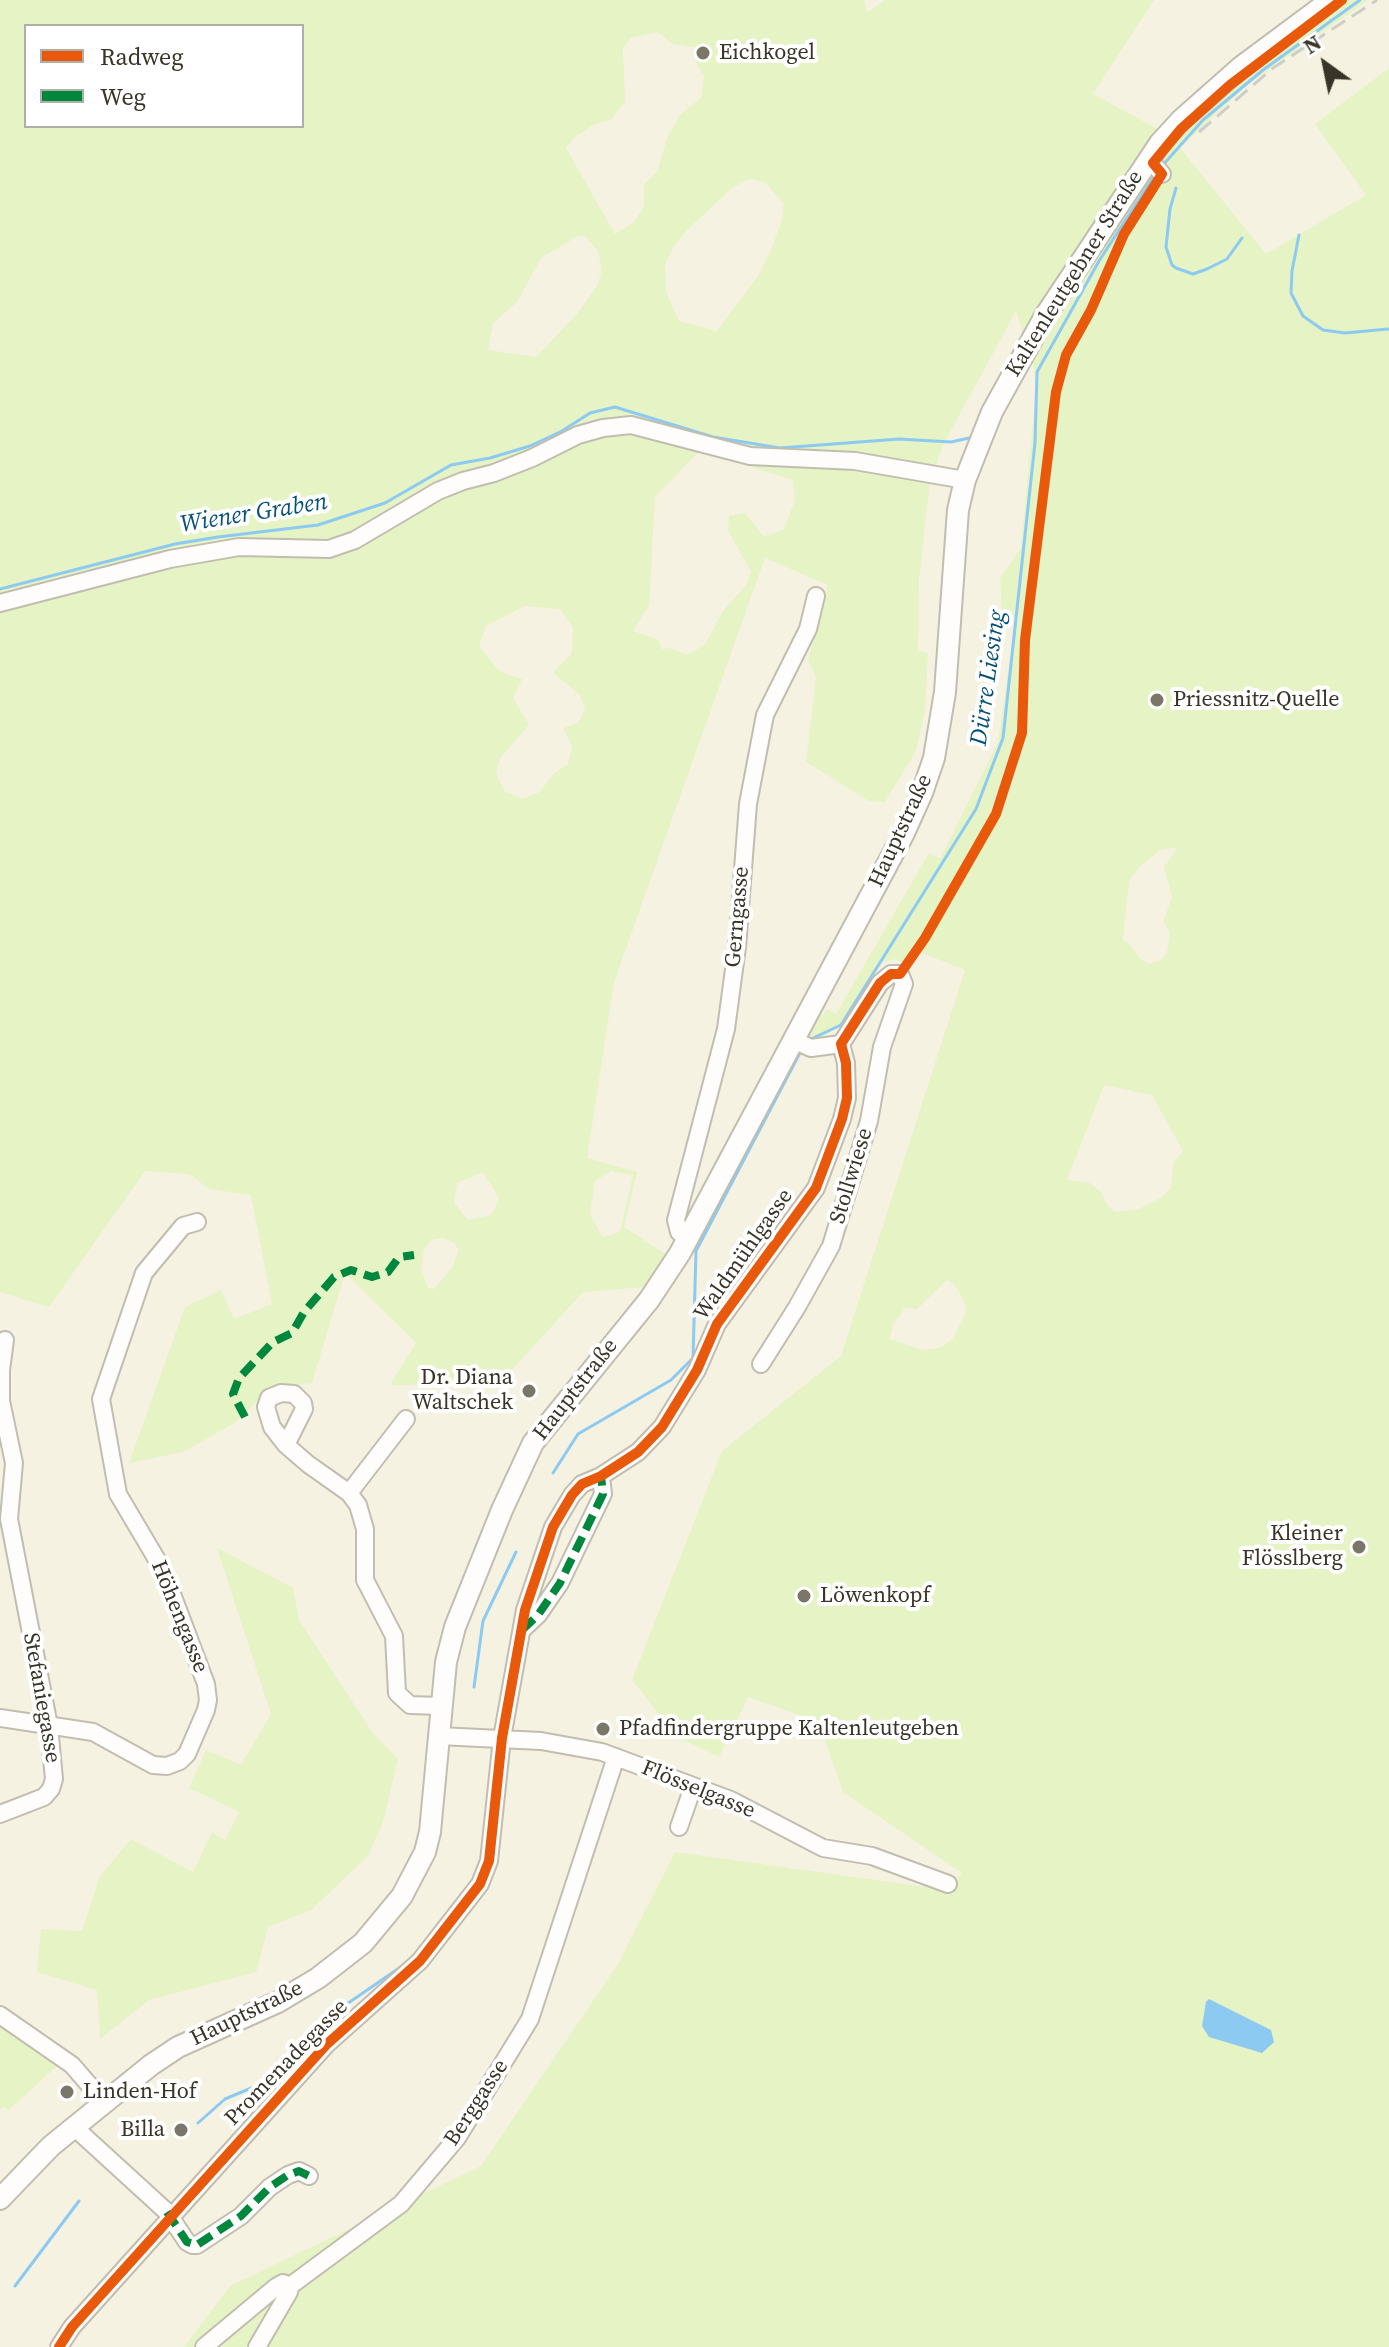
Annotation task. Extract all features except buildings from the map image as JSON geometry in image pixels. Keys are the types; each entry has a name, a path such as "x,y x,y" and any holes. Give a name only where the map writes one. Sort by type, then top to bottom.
{"main road":[{"name":"Kaltenleutgebner Straße","path":"981,437 1029,342 1155,166 1181,120 1241,67 1331,0"},
{"name":"Hauptstraße","path":"0,2199 28,2168 74,2127 178,2047 301,1989 349,1955 378,1927 402,1896 425,1852 430,1832 446,1662 455,1627 533,1443 649,1300 688,1238 801,1044 904,833 934,758 945,692 955,533 965,480 981,437"}],"street":[{"path":"0,603 170,559 239,547 329,549 355,540 438,491 507,468 578,435 603,428 631,425 750,456 855,461 965,480"},
{"name":"Gerngasse","path":"688,1238 679,1232 676,1220 726,1029 737,947 748,804 765,715 808,629 816,596"},
{"name":"Stollwiese","path":"761,1364 831,1246 869,1121 882,1047 904,984 900,974 891,974 880,983 841,1044"},
{"path":"801,1044 841,1044"},
{"name":"Waldmühlgasse","path":"522,1630 536,1574 553,1527 572,1495 582,1484 601,1476 638,1452 662,1427 697,1370 717,1324 816,1188 847,1098 846,1063 841,1044"},
{"name":"Höhengasse","path":"0,1718 93,1732 153,1765 167,1766 180,1761 187,1754 208,1705 206,1684 163,1570 118,1494 101,1399 144,1273 183,1226 197,1222"},
{"name":"Stefaniegasse","path":"0,1814 41,1798 51,1789 54,1779 49,1726 7,1551 14,1463 1,1401 5,1340"},
{"path":"349,1493 406,1419"},
{"path":"286,1445 349,1493 358,1505 365,1529 365,1580 394,1636 397,1693 410,1705 441,1706"},
{"path":"522,1630 538,1615 560,1583 603,1494 601,1476"},
{"name":"Promenadegasse","path":"59,2347 72,2327 327,2044 420,1961 474,1895 489,1861 502,1738 522,1630"},
{"name":"Flösselgasse","path":"439,1736 502,1738 575,1746 616,1757 731,1800 823,1848 872,1856 948,1884"},
{"name":"Berggasse","path":"204,2347 276,2287 286,2283 290,2286 401,2204 457,2138 530,2019 616,1757"},
{"path":"679,1827 693,1787"},
{"path":"0,2015 72,2065 104,2102"},
{"path":"74,2127 171,2217 187,2242 197,2245 241,2216 270,2187 288,2175 296,2171 309,2176"},
{"path":"257,2347 290,2286"}],"green space":[{"path":"0,0 864,0 867,13 885,0 1154,0 1093,94 1161,131 1179,135 1226,93 1323,17 1348,0 1369,0 1247,85 1180,148 1266,254 1366,195 1315,124 1389,68 1389,2347 184,2347 230,2286 481,2166 618,1964 675,1852 947,1890 962,1873 843,1792 819,1722 748,1697 719,1757 677,1737 632,1680 722,1451 841,1356 965,970 912,949 902,962 894,959 882,963 845,1023 811,1044 801,1039 816,1012 822,1016 827,1009 836,1014 929,853 940,859 998,742 1016,618 1002,615 1000,578 1021,548 1037,378 1016,311 944,443 930,480 919,579 918,651 928,653 925,711 916,751 885,802 869,801 806,762 816,677 808,660 828,585 765,558 614,982 587,1158 637,1172 624,1227 667,1255 645,1287 583,1292 499,1384 390,1385 416,1343 345,1273 312,1383 271,1387 236,1422 183,1452 129,1463 185,1307 221,1290 234,1319 272,1304 251,1195 209,1189 189,1174 145,1171 49,1307 0,1292","holes":["657,32 673,44 694,47 697,65 704,76 701,98 681,114 667,138 658,170 644,185 644,207 634,222 615,234 566,148 575,137 593,125 612,119 625,101 623,49 630,38","749,179 765,182 784,204 782,220 758,276 717,331 679,321 666,292 665,265 673,247 732,188","578,236 585,236 598,251 602,270 597,286 576,315 536,357 488,350 493,323 517,302 541,258","700,451 793,480 795,501 783,530 764,537 745,513 729,516 728,530 751,572 747,584 723,611 705,645 687,655 670,648 661,649 659,640 633,631 649,605 655,497","524,606 560,609 573,628 572,653 553,673 580,695 585,709 578,723 563,728 572,746 568,764 553,774 540,792 522,799 504,791 496,773 500,758 529,725 513,698 522,679 499,671 479,646 486,626","1178,847 1164,867 1172,897 1163,922 1170,932 1167,953 1161,960 1149,964 1123,941 1129,881 1139,867 1160,850","1104,1085 1152,1095 1183,1151 1174,1162 1170,1189 1139,1209 1115,1212 1101,1192 1090,1183 1067,1180","611,1171 633,1175 620,1232 603,1237 590,1214 595,1181","483,1172 499,1198 492,1215 468,1220 454,1203 457,1183","444,1238 459,1250 452,1268 434,1289 428,1288 421,1269 424,1250 431,1240","947,1280 955,1285 966,1312 953,1339 940,1348 922,1350 890,1339 893,1325 905,1308 917,1309"]},
{"path":"217,1548 293,1588 299,1620 372,1732 398,1759 383,1822 368,1856 311,1910 268,1927 256,1972 149,2000 100,2039 97,1990 37,1972 41,1929 82,1931 100,1876 131,1839 193,1872 212,1832 225,1840 239,1812 189,1788 206,1750 241,1765 271,1714"},
{"path":"0,2026 60,2063 9,2110 3,2107 0,2110"}],"water":[{"path":"1209,1999 1271,2030 1274,2042 1262,2053 1209,2037 1202,2026"}],"waterway":[{"name":"Dürre Liesing","path":"1162,166 1203,120 1263,70 1360,0"},
{"name":"Dürre Liesing","path":"809,1040 841,1025 976,809 1003,738 1035,443 1037,372 1099,261 1155,175"},
{"path":"1176,188 1170,209 1166,247 1172,265 1193,274 1207,269 1227,259 1242,238"},
{"path":"1299,235 1291,293 1303,316 1323,330 1345,333 1388,329"},
{"name":"Wiener Graben","path":"0,589 175,544 318,525 385,503 451,465 530,446 590,413 615,407 713,437 780,448 899,439 951,442 969,438"},
{"name":"Dürre Liesing","path":"553,1473 578,1434 671,1380 693,1358 696,1251 802,1049"},
{"name":"Dürre Liesing","path":"474,1687 483,1621 516,1552"},
{"name":"Dürre Liesing","path":"198,2123 225,2099 268,2081 312,2028 405,1964"},
{"name":"Dürre Liesing","path":"15,2286 79,2201"}],"railway":[{"path":"1199,132 1273,68 1377,0"}],"marked path":[{"path":"245,1417 233,1394 239,1378 273,1342 292,1333 304,1312 334,1277 351,1270 372,1277 388,1272 399,1257 414,1255"},
{"path":"522,1630 538,1615 560,1583 603,1494 601,1476"},
{"path":"167,2212 187,2242 197,2245 241,2216 270,2187 288,2175 299,2171 309,2176"}],"cycle path":[{"path":"59,2347 72,2327 327,2044 420,1961 480,1884 489,1861 502,1738 525,1610 553,1527 582,1484 601,1476 638,1452 662,1427 697,1370 717,1324 816,1188 847,1098 846,1063 841,1044 880,983 891,974 900,974 925,938 996,814 1022,733 1025,640 1056,392 1066,355 1091,310 1124,234 1162,174 1153,163 1181,129 1230,85 1342,0"}],"place":[{"name":"Eichkogel","path":"703,53"},
{"name":"Priessnitz-Quelle","path":"1157,700"},
{"name":"Dr. Diana Waltschek","path":"529,1391"},
{"name":"Kleiner Flösslberg","path":"1359,1547"},
{"name":"Löwenkopf","path":"804,1596"},
{"name":"Pfadfindergruppe Kaltenleutgeben","path":"603,1729"},
{"name":"Linden-Hof","path":"67,2092"},
{"name":"Billa","path":"181,2130"}]}
